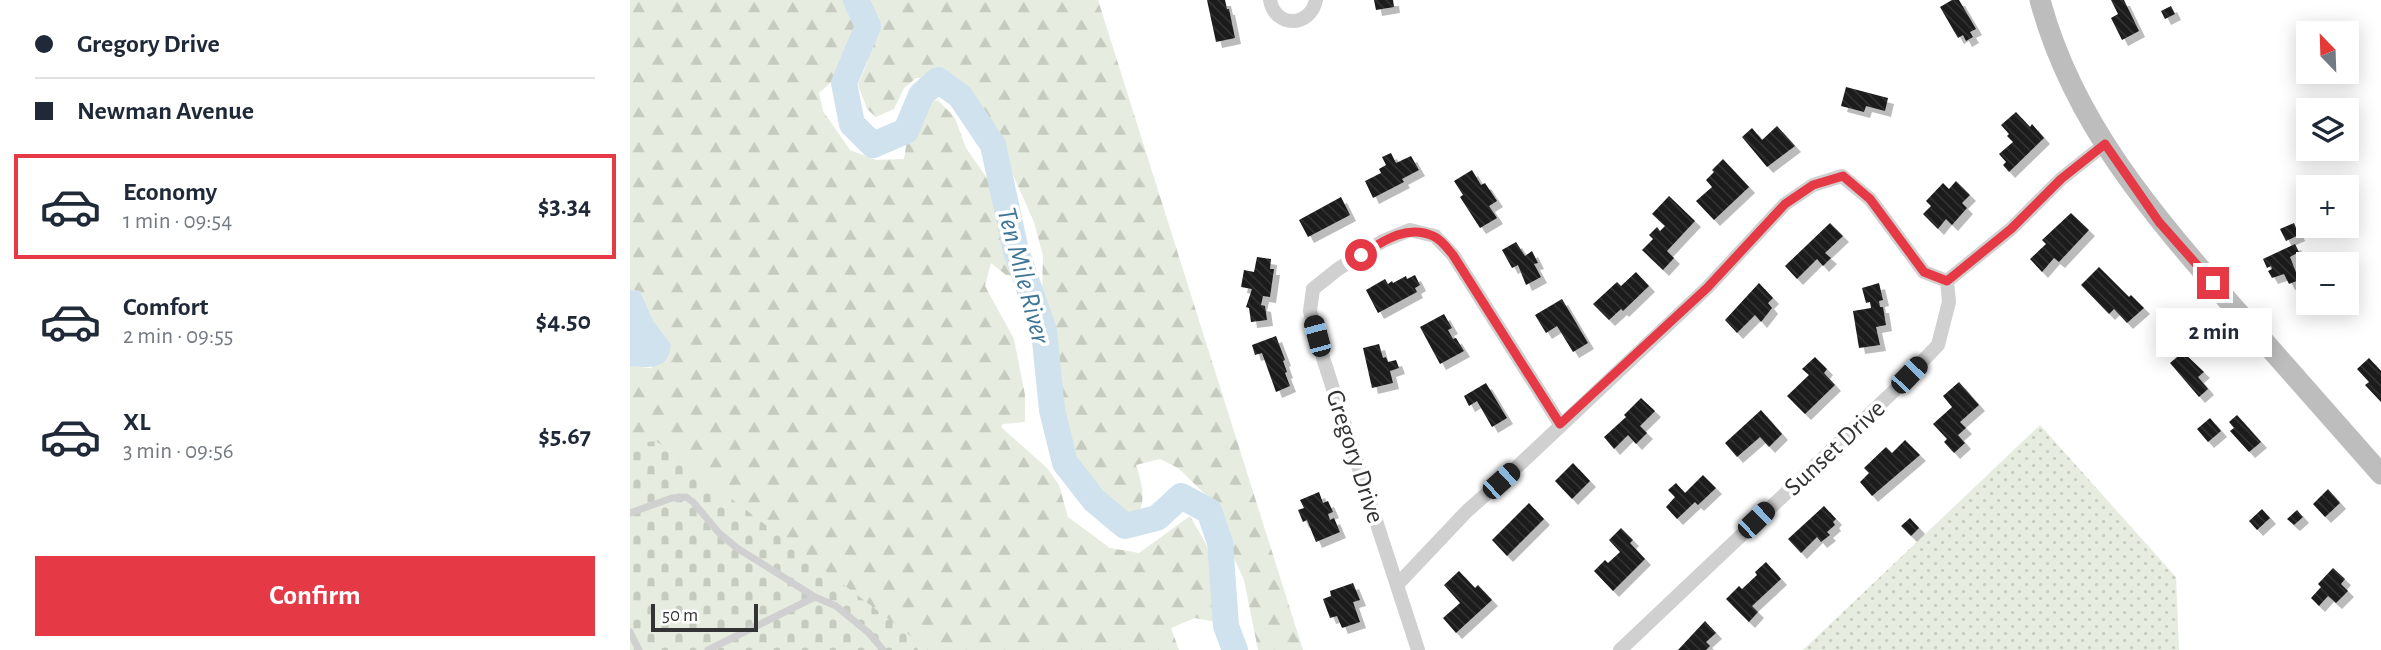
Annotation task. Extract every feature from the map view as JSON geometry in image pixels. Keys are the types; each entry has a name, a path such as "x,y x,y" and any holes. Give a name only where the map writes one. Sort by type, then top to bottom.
{"main road":[{"path":"2040,0 2045,20 2077,94 2105,144 2159,222 2381,474"}],"street":[{"path":"1270,0 1278,17 1293,22 1308,16 1316,0"},
{"path":"1397,585 1467,511 1707,288 1785,204 1813,185 1843,176 1870,199 1924,272 1947,281 2011,229 2061,179 2105,144"},
{"name":"Gregory Drive","path":"1418,650 1314,324 1311,311 1313,289 1338,269 1383,241 1410,230 1436,236 1453,255 1560,424"},
{"name":"Sunset Drive","path":"1620,650 1895,390 1938,345 1949,302 1947,281"}],"lane":[{"path":"630,513 671,498 686,497 694,502 719,533 737,548 815,597 836,606 869,633 883,650"},
{"path":"708,650 815,597"},
{"path":"630,632 639,650"}],"green space":[{"path":"630,0 1098,0 1303,650 1258,650 1244,580 1205,494 1178,468 1160,459 1136,465 1142,486 1142,500 1134,520 1110,515 1089,493 1074,465 1050,344 1042,290 1043,256 1034,222 1005,157 985,142 959,87 943,77 916,78 904,88 894,109 876,117 867,109 858,85 868,54 861,35 847,44 839,75 819,93 823,111 850,150 876,160 904,159 912,108 938,100 955,118 966,148 994,188 1020,257 1012,276 1006,275 991,263 985,286 1014,339 1025,395 1025,422 1003,424 1001,427 1047,468 1059,485 1068,517 1110,548 1139,553 1190,516 1206,544 1219,599 1221,623 1195,618 1171,628 1179,650 885,650 630,460 630,366 651,368 671,344 654,322 640,291 630,290"},
{"path":"2040,425 2176,577 2179,650 1803,650"},
{"path":"656,441 912,637 918,650 630,650 630,444"}],"water":[{"path":"630,290 640,291 654,322 671,344 666,359 658,366 630,366"}],"building":[{"path":"1207,0 1225,0 1235,38 1216,42"},
{"path":"1374,0 1393,0 1394,7 1376,10"},
{"path":"1952,0 1959,0 1976,29 1970,32 1973,37 1966,41 1963,35 1958,38 1940,7"},
{"path":"2111,0 2124,0 2139,31 2122,40 2111,18 2118,14"},
{"path":"2171,6 2175,14 2165,19 2161,11"},
{"path":"1846,87 1888,98 1885,111 1866,106 1864,112 1841,106"},
{"path":"2016,112 2044,138 2009,172 2003,165 2006,162 1999,154 2013,142 2001,125"},
{"path":"1777,126 1795,146 1767,167 1742,137 1752,128 1762,140"},
{"path":"1391,153 1396,163 1411,156 1419,170 1402,179 1404,182 1373,198 1365,181 1381,173 1379,169 1386,165 1382,157"},
{"path":"1723,159 1749,187 1714,220 1696,201 1712,187 1706,180"},
{"path":"1472,170 1481,185 1485,183 1497,201 1489,206 1497,218 1480,228 1460,197 1463,195 1454,181"},
{"path":"1956,181 1970,195 1962,203 1967,208 1952,225 1946,219 1938,229 1923,214 1931,206 1926,201 1943,183 1949,189"},
{"path":"1669,196 1695,221 1667,251 1674,258 1663,270 1642,250 1653,239 1649,235 1657,227 1660,231 1665,226 1652,214"},
{"path":"1341,197 1350,215 1308,237 1299,220"},
{"path":"2071,213 2089,230 2059,262 2054,258 2042,272 2030,259 2046,244 2042,240"},
{"path":"1830,223 1843,236 1825,253 1831,258 1823,266 1817,259 1797,279 1785,266"},
{"path":"2294,223 2296,236 2286,241 2280,229"},
{"path":"1516,242 1525,256 1532,251 1538,263 1534,264 1541,277 1526,285 1518,265 1512,268 1502,250"},
{"path":"2295,244 2299,252 2290,257 2296,272 2296,281 2289,284 2284,274 2272,278 2268,271 2272,269 2271,266 2267,268 2263,259"},
{"path":"1257,257 1271,259 1270,269 1274,269 1270,297 1263,296 1261,305 1265,306 1267,320 1251,322 1249,308 1246,307 1252,289 1241,287 1244,270 1254,272"},
{"path":"2099,267 2144,308 2127,323 2114,309 2109,314 2081,285"},
{"path":"1636,272 1649,286 1623,311 1621,309 1609,320 1593,304 1617,282 1621,286"},
{"path":"1415,275 1420,285 1415,288 1417,292 1378,313 1366,290 1385,279 1388,284"},
{"path":"1759,283 1773,298 1768,303 1772,308 1761,322 1755,315 1737,333 1725,320"},
{"path":"1879,283 1883,300 1879,301 1880,307 1883,307 1886,325 1876,327 1880,345 1859,348 1853,311 1871,308 1870,302 1866,303 1862,288"},
{"path":"1562,299 1588,343 1573,352 1557,326 1546,333 1535,315"},
{"path":"1444,314 1452,328 1448,330 1464,351 1440,364 1420,327"},
{"path":"1276,336 1285,360 1285,373 1290,386 1276,392 1262,353 1255,355 1252,345"},
{"path":"1379,344 1383,358 1386,357 1388,362 1396,360 1399,368 1390,371 1393,383 1372,388 1363,348"},
{"path":"2183,352 2204,372 2198,377 2208,389 2199,397 2170,363"},
{"path":"1815,357 1827,369 1824,373 1835,385 1805,414 1787,396 1809,375 1802,369"},
{"path":"2369,358 2381,371 2381,402 2365,385 2369,382 2357,369"},
{"path":"1959,382 1979,405 1960,422 1966,428 1958,435 1965,443 1954,453 1944,442 1947,439 1933,424 1952,407 1943,396"},
{"path":"1486,383 1507,418 1492,427 1477,401 1469,406 1464,396"},
{"path":"1641,398 1655,411 1640,426 1647,433 1636,444 1628,435 1614,449 1604,437 1626,417 1624,415"},
{"path":"1761,410 1782,434 1769,447 1760,437 1737,457 1725,443"},
{"path":"2237,415 2261,442 2249,452 2230,431 2234,428 2229,422"},
{"path":"2210,418 2221,431 2208,442 2197,429"},
{"path":"1905,440 1920,455 1872,496 1860,482 1869,473 1864,468 1886,447 1892,453"},
{"path":"1573,463 1590,481 1572,499 1555,481"},
{"path":"1703,475 1716,488 1698,505 1695,502 1677,519 1666,507 1675,497 1668,490 1676,483 1685,493"},
{"path":"2328,489 2340,503 2325,517 2313,504"},
{"path":"1319,492 1323,503 1328,501 1333,512 1328,514 1330,520 1334,518 1340,532 1316,542 1307,520 1303,522 1298,510 1304,508 1300,500"},
{"path":"1529,503 1544,519 1507,556 1492,540"},
{"path":"1824,506 1836,519 1833,522 1835,525 1827,532 1830,535 1821,542 1817,537 1801,553 1788,539"},
{"path":"2262,509 2270,518 2257,530 2249,521"},
{"path":"2297,510 2303,517 2294,525 2287,519"},
{"path":"1910,518 1919,528 1911,536 1901,526"},
{"path":"1621,528 1633,540 1630,543 1645,559 1613,591 1594,571 1605,560 1608,563 1620,552 1609,540"},
{"path":"1766,562 1781,579 1752,606 1758,612 1749,622 1726,599 1739,586 1742,589"},
{"path":"2333,568 2345,579 2341,584 2348,591 2336,603 2328,596 2319,606 2311,598 2321,587 2318,584"},
{"path":"1459,571 1475,588 1478,585 1492,600 1456,633 1443,618 1460,603 1444,585"},
{"path":"1353,583 1360,600 1353,602 1360,622 1342,628 1337,616 1330,618 1323,599 1331,596 1330,591"},
{"path":"1705,621 1716,633 1706,642 1710,646 1706,650 1678,650"}],"waterway":[{"name":"Ten Mile River","path":"856,0 868,26 844,83 852,124 873,145 906,131 921,95 938,80 960,96 993,145 1016,251 1044,331 1052,410 1065,463 1094,500 1125,526 1157,518 1181,496 1209,511 1220,542 1226,626 1235,650"}],"route":[{"path":"1361,255 1383,241 1410,230 1436,236 1453,255 1560,424 1707,288 1785,204 1813,185 1843,176 1870,199 1924,272 1947,281 2011,229 2061,179 2105,144 2112,158 2159,222 2213,283"}]}
